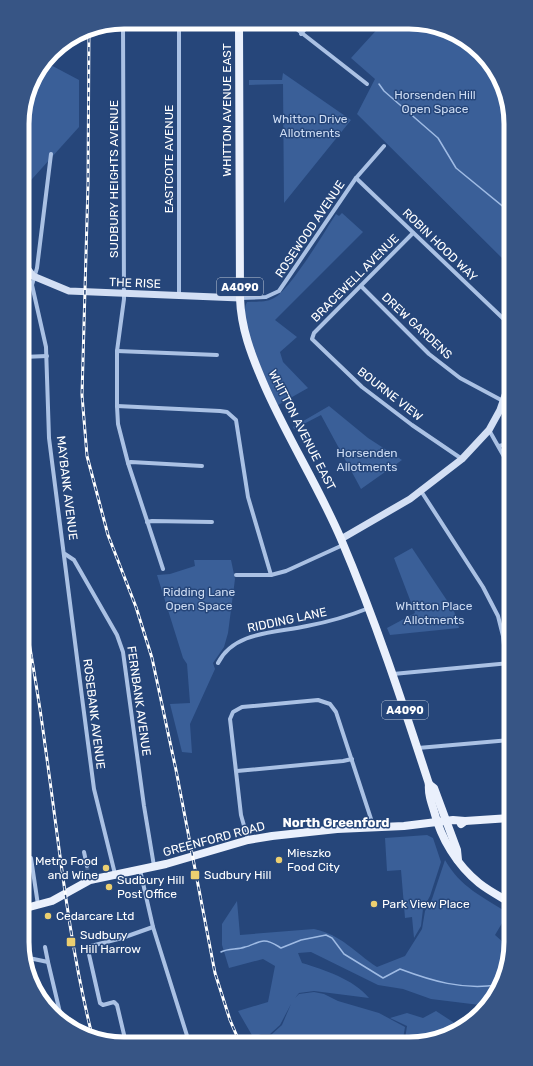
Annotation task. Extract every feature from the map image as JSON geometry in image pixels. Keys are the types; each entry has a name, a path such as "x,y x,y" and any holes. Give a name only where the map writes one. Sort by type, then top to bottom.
{"main road":[{"name":"WHITTON AVENUE EAST","path":"239,29 240,298 243,328 275,410 322,498 369,608 418,748 429,784 428,791 438,823"},
{"name":"WHITTON AVENUE EAST","path":"429,784 434,788 447,823"},
{"name":"GREENFORD ROAD","path":"29,907 55,899 76,887 89,877 115,874 154,866 248,840 337,829 419,825 424,827 438,823 504,818"},
{"name":"A4090","path":"438,823 451,852 472,877 481,885 504,899"},
{"name":"A4090","path":"447,823 458,860"}],"street":[{"name":"SUDBURY HEIGHTS AVENUE","path":"123,29 124,293 117,351 118,424 128,463 163,569"},
{"name":"EASTCOTE AVENUE","path":"179,29 179,295"},
{"path":"296,29 367,84"},
{"path":"301,34 305,29"},
{"name":"ROSEWOOD AVENUE","path":"240,298 266,297 279,291 356,178 384,146"},
{"path":"29,271 33,276 37,268 51,154"},
{"name":"ROBIN HOOD WAY","path":"356,178 504,319"},
{"name":"BRACEWELL AVENUE","path":"312,338 314,333 413,233"},
{"name":"THE RISE","path":"33,276 74,292 240,298"},
{"name":"MAYBANK AVENUE","path":"33,276 32,285 44,335 47,356 49,438 65,554"},
{"name":"DREW GARDENS","path":"361,286 429,354 460,378 503,401"},
{"name":"BOURNE VIEW","path":"312,338 314,343 362,387 412,425 462,459"},
{"path":"117,351 217,355"},
{"path":"29,357 47,356"},
{"path":"236,575 271,575 302,565 386,515 421,491 462,459 489,430 504,398"},
{"path":"117,406 220,411 232,415 236,420 251,509 271,575"},
{"path":"489,430 504,456"},
{"path":"499,446 504,445"},
{"path":"128,463 202,466"},
{"path":"421,491 493,605 501,626 504,642"},
{"path":"147,522 212,522"},
{"name":"FERNBANK AVENUE","path":"65,554 74,560 120,643 154,866"},
{"name":"ROSEBANK AVENUE","path":"65,554 94,789 115,874"},
{"name":"RIDDING LANE","path":"218,663 226,650 239,641 264,634 322,623 369,608"},
{"path":"393,674 504,663"},
{"path":"248,840 241,815 230,719 233,712 242,707 318,700 330,704 333,708 352,759 374,828"},
{"path":"418,748 504,741"},
{"path":"237,771 352,759"},
{"path":"84,852 87,866"},
{"path":"31,858 38,905"},
{"path":"140,869 153,927 186,1037"},
{"path":"125,1037 118,1005 114,1002 103,1005 100,1003 88,950 91,946 122,938 153,927"},
{"path":"45,947 60,1012"},
{"path":"31,958 48,962"}],"green space":[{"name":"Horsenden Hill Open Space","path":"377,29 415,29 440,34 462,45 480,61 488,71 499,93 503,112 504,260 357,114 375,79 351,58"},
{"path":"50,65 79,80 79,127 29,182 29,118 32,99 39,82"},
{"name":"Whitton Drive Allotments","path":"283,73 351,120 284,203 283,84 249,85 249,80 282,80"},
{"path":"342,213 363,232 275,320 297,337 280,352 283,362 308,388 278,405 261,369 250,338 246,323 245,311 247,302 267,301 281,293 298,272 336,214 339,216"},
{"name":"Horsenden Allotments","path":"329,406 368,438 402,460 361,489 321,415 294,429 293,427"},
{"name":"Whitton Place Allotments","path":"412,548 454,611 459,628 390,635 387,628 415,613 394,558"},
{"name":"Ridding Lane Open Space","path":"194,560 231,560 235,579 228,633 224,647 213,663 215,669 190,724 192,753 182,752 170,704 190,703 187,664 183,658 157,575 170,574 195,566"},
{"path":"427,835 433,838 441,862 430,896 423,909 421,926 414,938 412,917 405,918 401,870 387,871 385,838"},
{"path":"445,860 458,877 473,891 504,910 504,920 495,935 504,943 499,973 491,990 480,1005 431,999 403,989 378,985 311,952 298,953 302,963 347,980 369,998 314,991 299,993 295,998 299,994 314,992 379,1013 405,1027 403,1037 258,1037 261,1035 271,1035 282,1025 291,1004 280,1025 270,1034 261,1034 253,1037 238,1011 268,1002 275,966 263,959 229,968 222,945 222,924 237,901 240,935 314,929 332,935 377,967 405,956 422,929 425,911 432,899"},
{"path":"436,1011 457,1024 440,1032 415,1037 405,1037 407,1026 390,1018 407,1013 423,1018"}],"waterway":[{"path":"379,84 384,91 438,138 456,168 504,207"},
{"path":"221,952 250,946 264,941 271,942 281,948 301,940 326,935 332,938 344,954 383,978 400,969 436,981 447,983 472,986 493,985"}],"tunnel":[{"path":"87,866 88,874"}],"railway":[{"path":"89,36 88,184 82,395 87,456 108,535 136,607 152,658 176,770 215,973 230,1020 237,1037"},
{"path":"29,643 40,709 70,927 76,963 91,1031"}],"place":[{"name":"Mieszko Food City","path":"279,860"},
{"name":"Metro Food and Wine","path":"106,868"},
{"name":"Sudbury Hill","path":"195,875"},
{"name":"Sudbury Hill Post Office","path":"109,887"},
{"name":"Park View Place","path":"374,904"},
{"name":"Cedarcare Ltd","path":"48,916"},
{"name":"Sudbury Hill Harrow","path":"71,942"}],"district":[{"name":"North Greenford","path":"336,822"}]}
